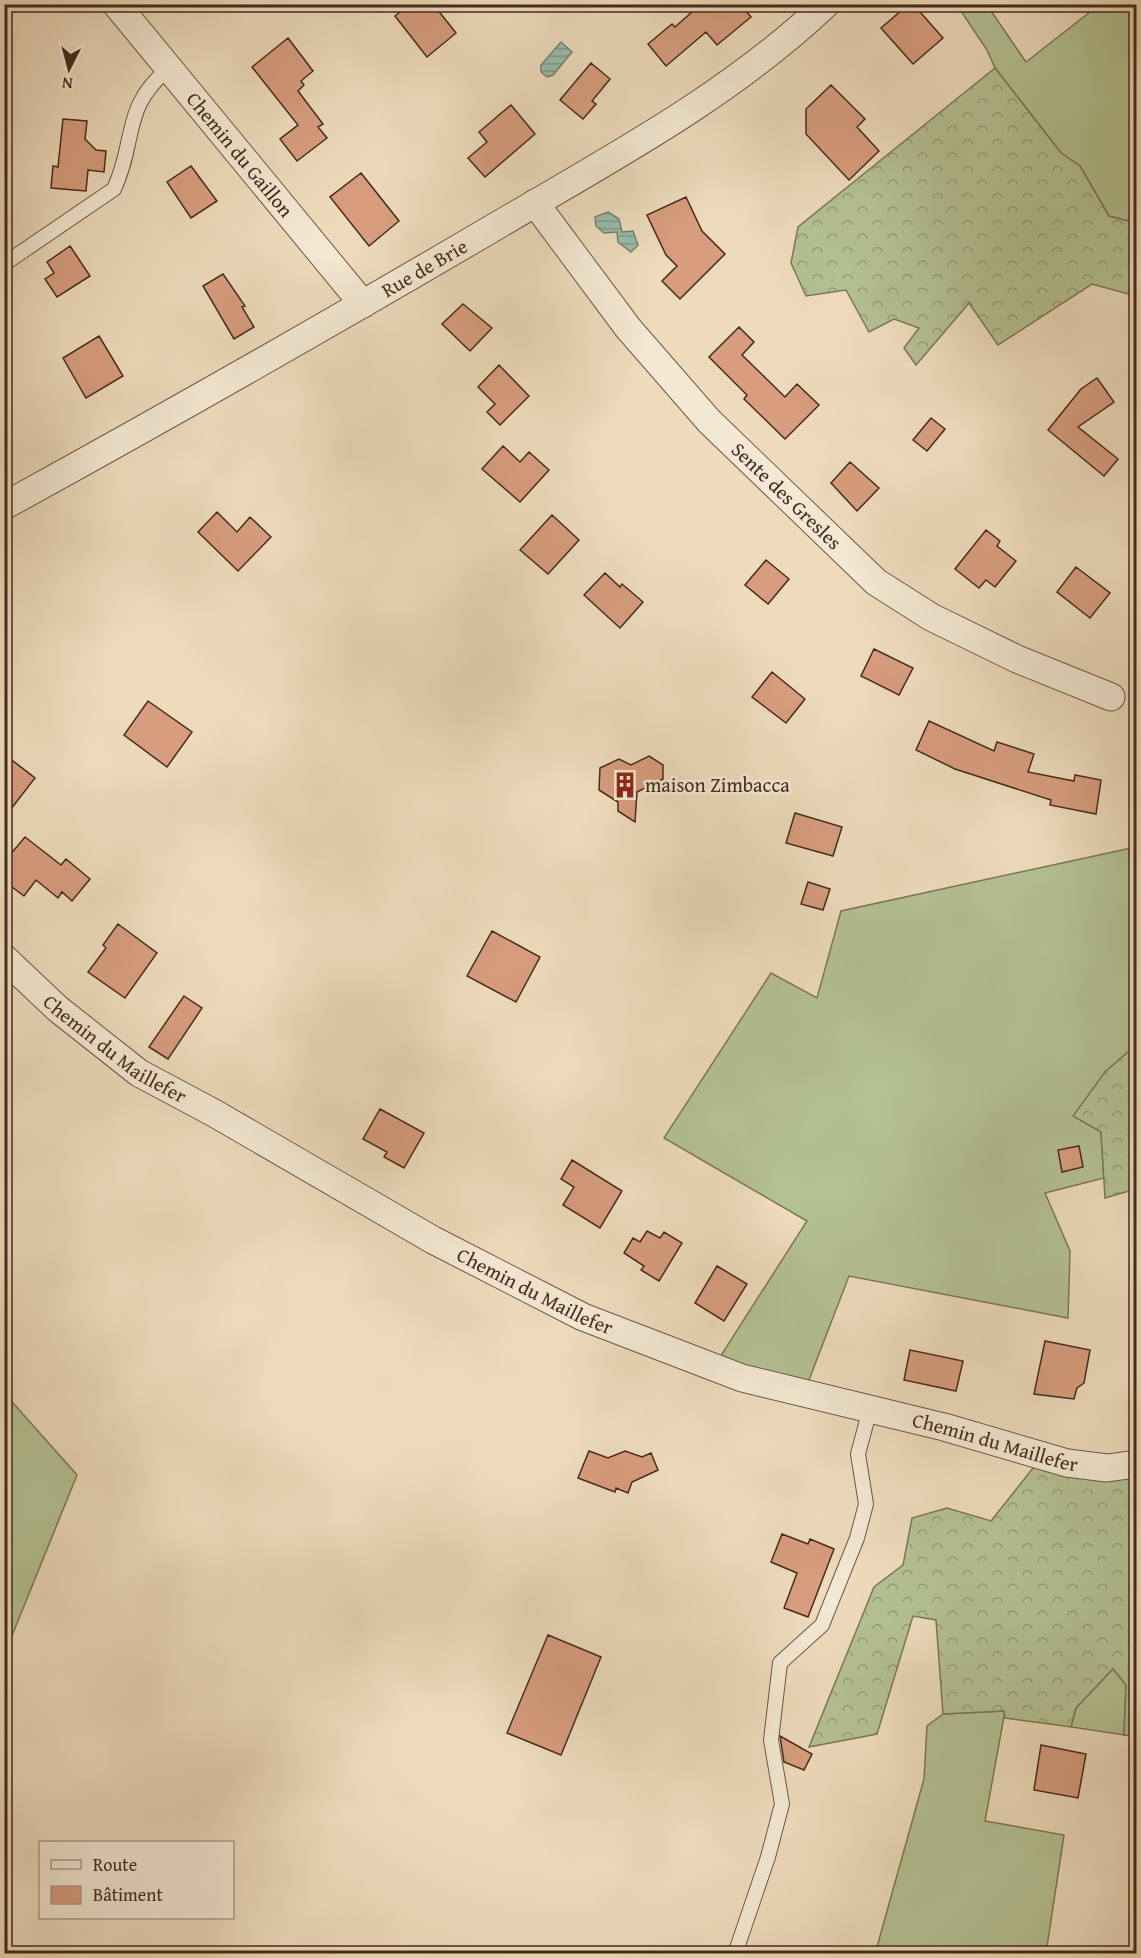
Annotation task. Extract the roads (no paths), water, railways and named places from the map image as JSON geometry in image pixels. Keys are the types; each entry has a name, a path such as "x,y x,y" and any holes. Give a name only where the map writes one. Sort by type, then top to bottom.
{"street":[{"name":"Chemin du Gaillon","path":"116,4 363,304"},
{"name":"Rue de Brie","path":"4,506 363,304 709,99 804,25 826,4"},
{"name":"Sente des Gresles","path":"535,203 628,328 709,421 876,582 931,617 1017,659 1111,697"},
{"name":"Chemin du Maillefer","path":"4,958 58,1009 139,1073 214,1113 433,1240 583,1317 742,1378 870,1409 1067,1463 1107,1468 1137,1464"}],"lane":[{"path":"4,264 114,189 121,174 133,114 151,83 169,68"},
{"path":"735,1953 768,1857 782,1804 771,1740 780,1662 822,1625 857,1538 866,1504 858,1454 870,1409"}],"place":[{"name":"maison Zimbacca","path":"625,785"}]}
